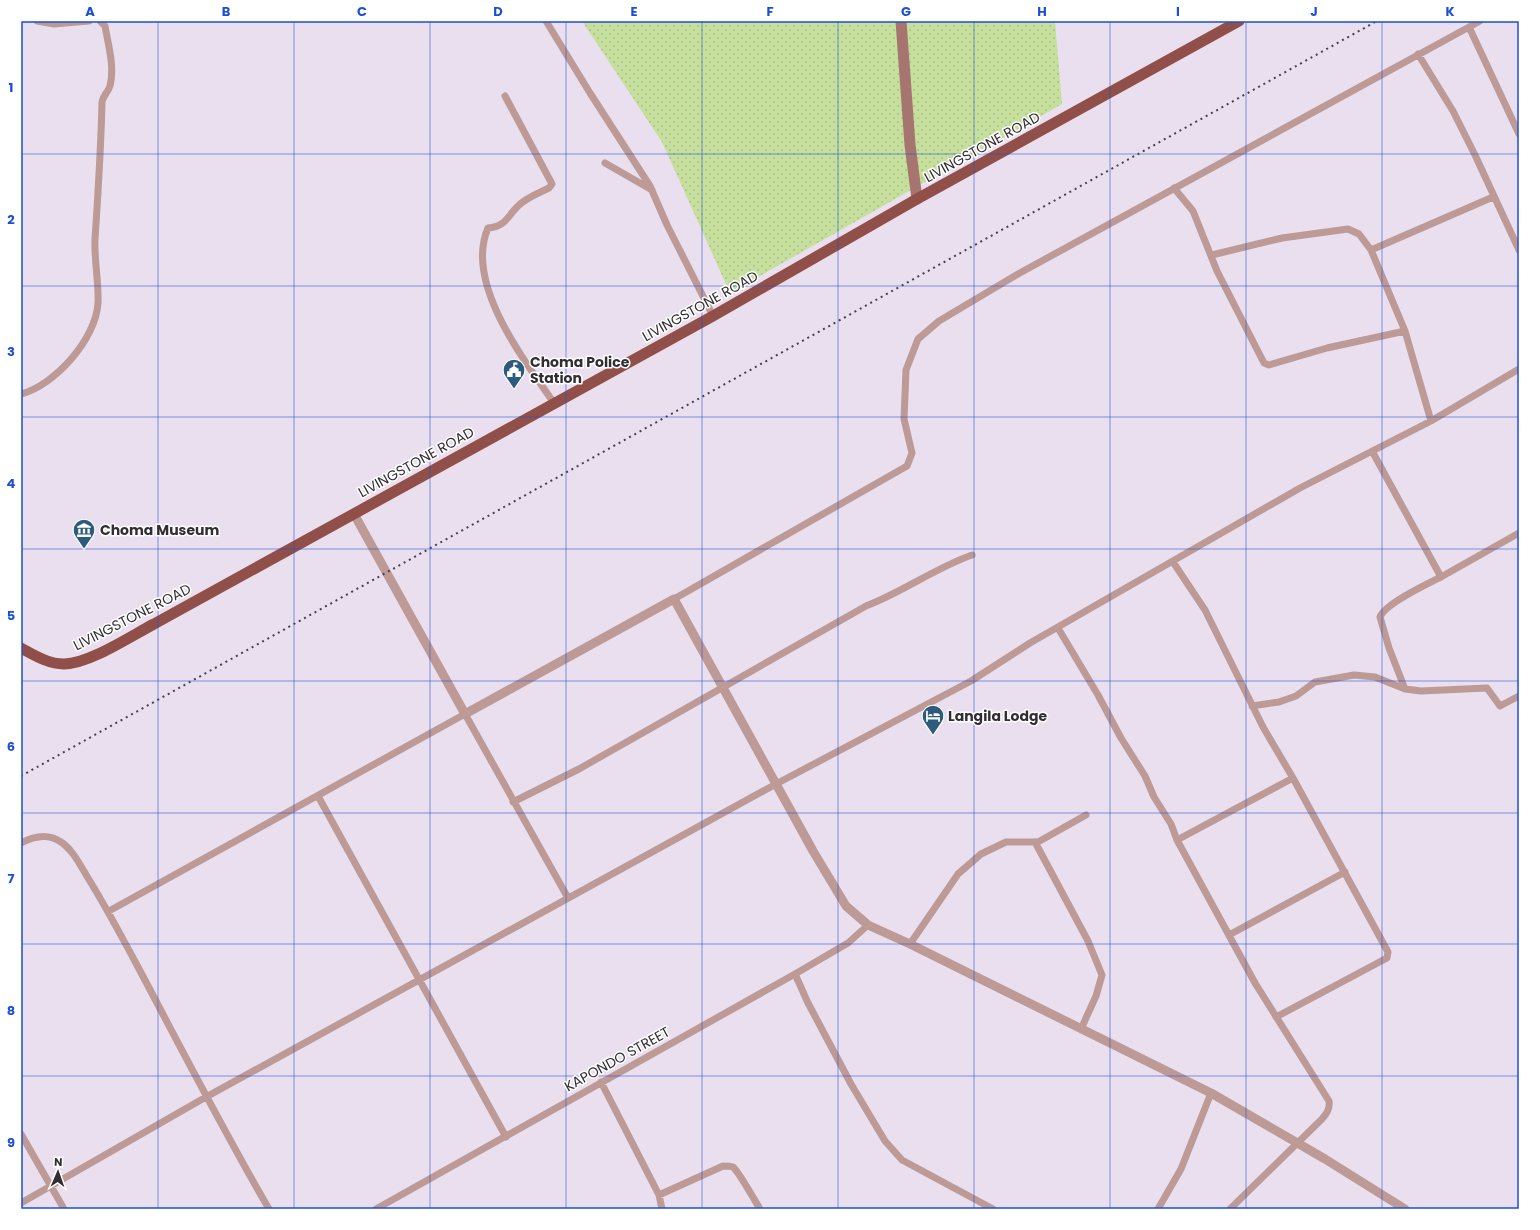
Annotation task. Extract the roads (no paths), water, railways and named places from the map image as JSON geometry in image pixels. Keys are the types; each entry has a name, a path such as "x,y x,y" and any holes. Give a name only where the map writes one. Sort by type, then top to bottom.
{"highway":[{"name":"LIVINGSTONE ROAD","path":"21,648 40,659 53,662 79,663 154,624 713,316 917,199 1239,21"}],"main road":[{"path":"901,21 910,145 917,199"}],"street":[{"path":"37,21 54,24 89,21"},
{"path":"21,394 38,388 52,379 68,363 92,328 98,305 94,253 101,167 102,102 103,96 110,87 111,71 105,26 100,21"},
{"path":"546,21 652,190 713,316"},
{"path":"109,912 674,599 907,466 912,453 904,419 906,370 918,339 939,321 1018,274 1480,21"},
{"path":"1469,27 1519,134"},
{"path":"1418,54 1453,111 1484,172 1493,197 1513,234 1519,250"},
{"path":"505,96 552,184 549,188 517,206 509,218 496,227 488,228 484,236 483,268 498,315 515,345 554,403"},
{"path":"605,163 652,190"},
{"path":"1174,188 1193,211 1212,255 1217,271 1264,363 1269,365 1327,348 1404,330"},
{"path":"1371,250 1493,197"},
{"path":"1212,255 1282,238 1348,229 1359,234 1371,250 1404,330 1431,421"},
{"path":"21,1203 206,1097 418,980 776,784 971,681 1030,644 1300,488 1431,421 1519,369"},
{"path":"1372,451 1441,577"},
{"path":"354,514 513,802 568,898"},
{"path":"1405,689 1389,648 1380,617 1382,613 1402,598 1519,533"},
{"path":"513,802 579,769 866,606 887,598 958,560 972,555"},
{"path":"1173,562 1205,610 1252,706 1386,946 1388,955 1386,958 1276,1017"},
{"path":"674,599 813,851 846,906 868,925 910,944 1211,1093 1297,1142 1405,1209"},
{"path":"1058,628 1098,695 1121,738 1145,776 1154,797 1171,824 1177,840 1229,935 1276,1017 1324,1092 1329,1103 1328,1113 1297,1142 1279,1163 1249,1189 1230,1209"},
{"path":"1252,706 1279,702 1296,696 1315,682 1354,675 1375,677 1405,689 1421,691 1487,688 1500,706 1519,696"},
{"path":"1177,840 1293,778"},
{"path":"318,796 418,980 506,1137"},
{"path":"910,944 958,874 981,854 1006,842 1038,842 1086,815"},
{"path":"21,842 32,837 42,836 61,841 70,849 109,912 206,1097 270,1209"},
{"path":"1034,842 1088,941 1102,975 1096,996 1080,1029"},
{"path":"1229,935 1344,872"},
{"name":"KAPONDO STREET","path":"376,1209 795,974 848,943 868,925"},
{"path":"795,974 808,1003 851,1084 885,1141 902,1160 993,1209"},
{"path":"601,1082 659,1195 662,1209"},
{"path":"1158,1209 1181,1169 1211,1093"},
{"path":"21,1134 64,1209"},
{"path":"659,1195 723,1166 729,1166 738,1174 760,1209"}],"railway":[{"path":"21,776 1377,21"}],"place":[{"name":"Choma Police Station","path":"514,390"},
{"name":"Choma Museum","path":"84,550"},
{"name":"Langila Lodge","path":"933,736"}]}
